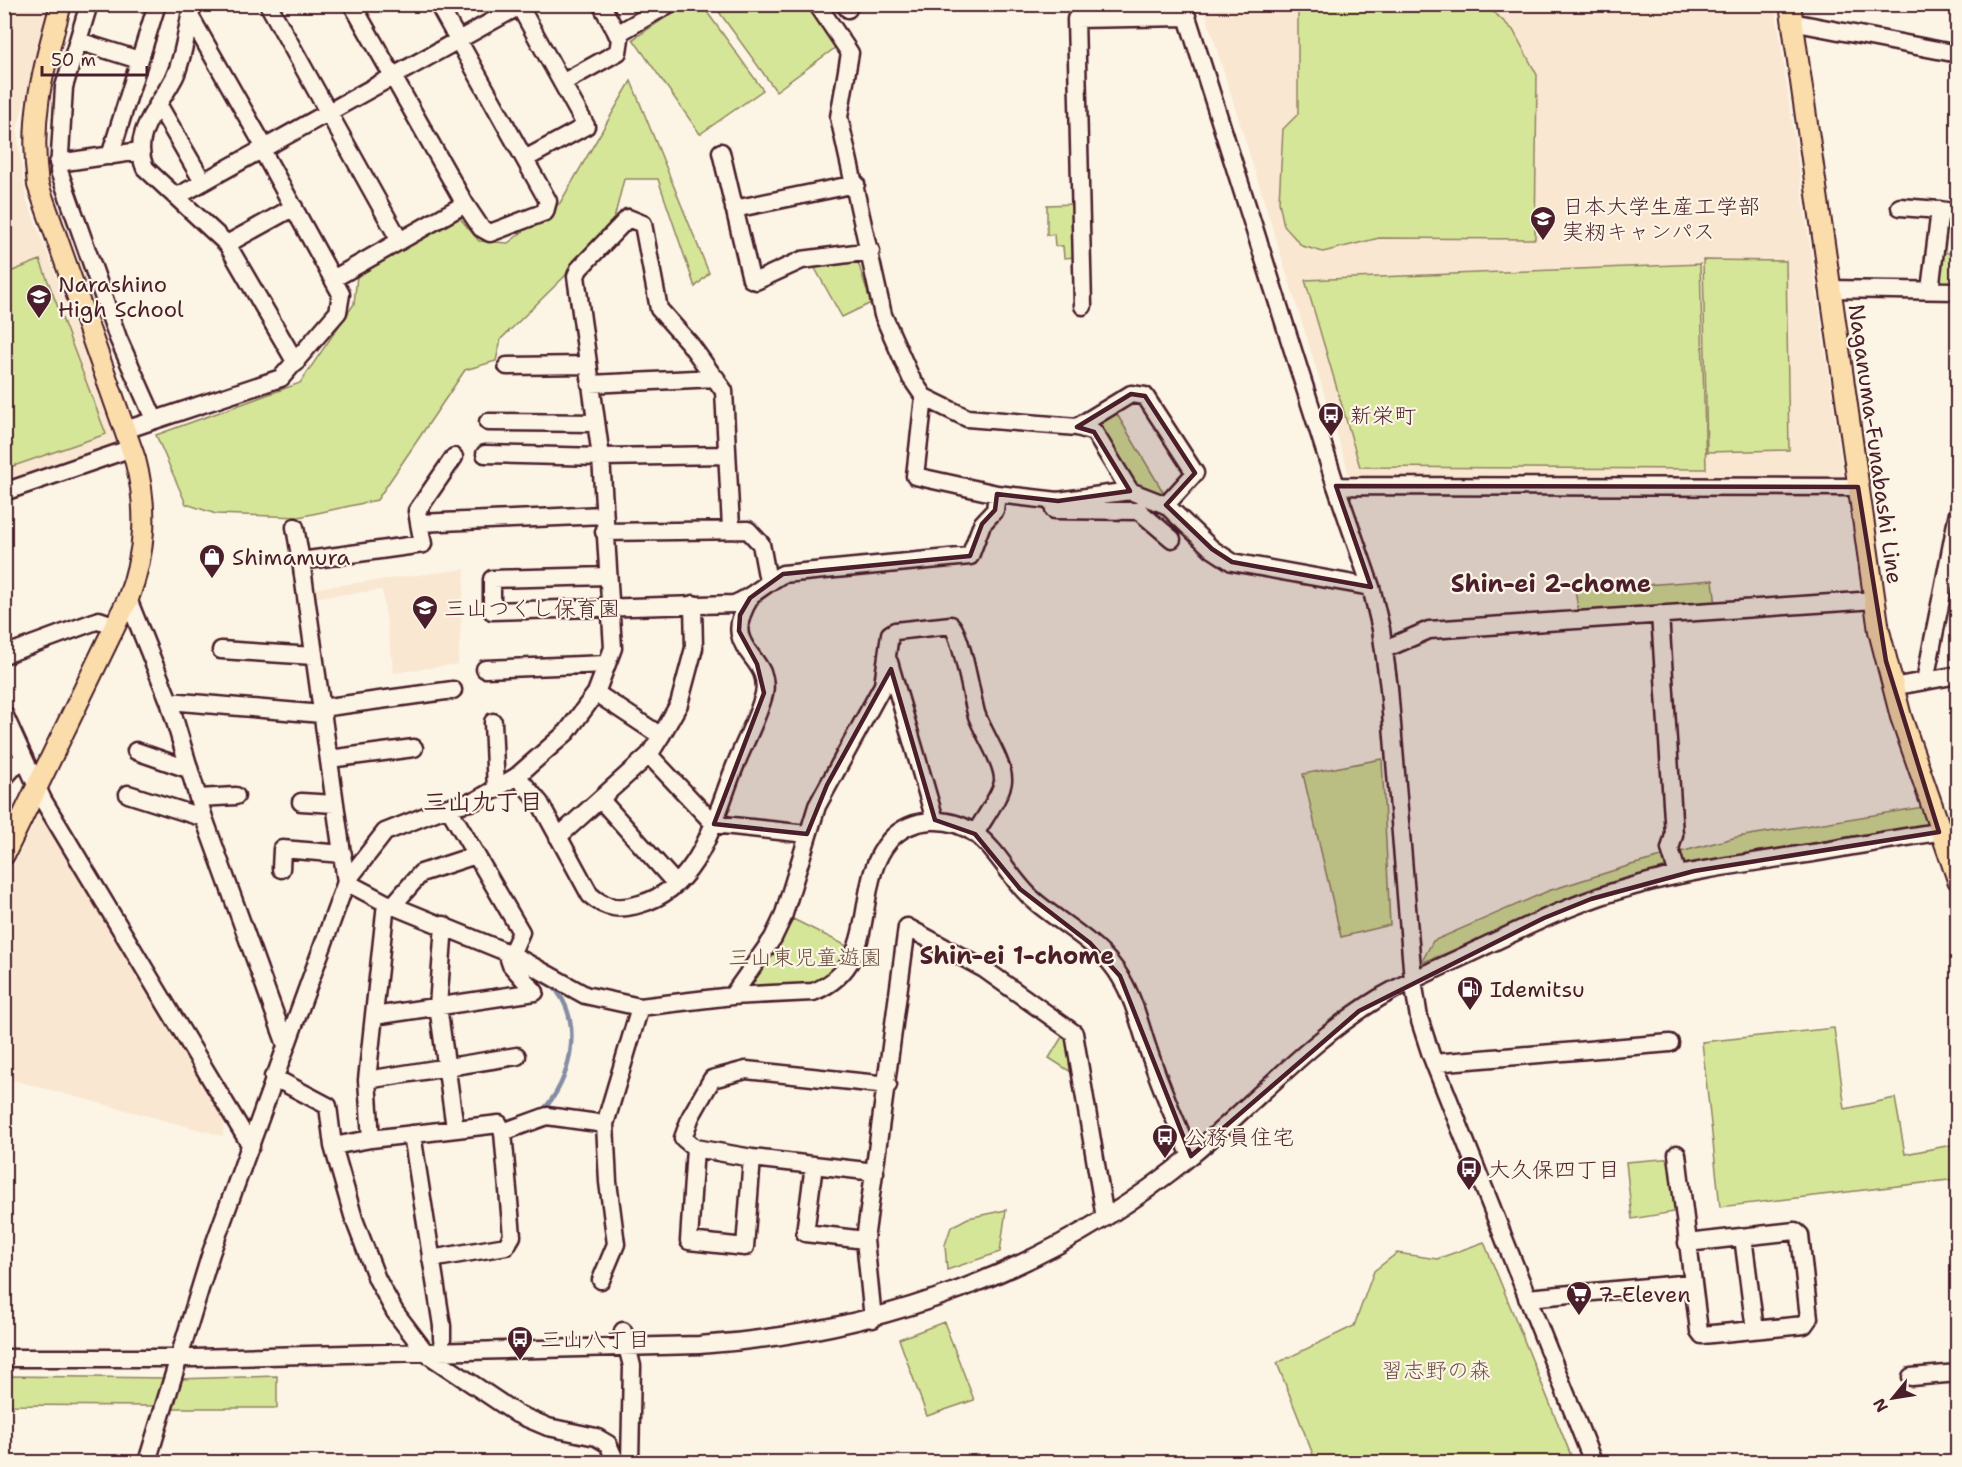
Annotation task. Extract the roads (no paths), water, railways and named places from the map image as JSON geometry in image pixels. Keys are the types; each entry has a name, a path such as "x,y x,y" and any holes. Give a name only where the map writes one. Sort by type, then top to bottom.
{"main road":[{"path":"4,855 128,599 142,554 145,513 142,485 128,439 38,185 34,140 36,101 61,4"},
{"name":"Naganuma-Funabashi Line","path":"1791,13 1875,600 1892,687 1948,831 1958,880"}],"street":[{"path":"89,4 64,87 58,164 118,338 154,419"},
{"path":"110,156 157,4"},
{"path":"268,4 400,241"},
{"path":"352,4 465,204 481,228 490,233 545,212 548,201 438,4"},
{"path":"562,84 618,52 620,39 601,4"},
{"path":"617,34 669,4"},
{"path":"817,4 850,53 838,117 856,184 884,315 911,378 924,397 967,418 1077,428 1094,432 1131,490"},
{"path":"178,196 521,5 586,126 525,159"},
{"path":"4,492 128,439 154,419 281,378 338,312 341,294 192,10"},
{"path":"192,10 175,75 146,126 140,151 144,168 178,196 227,244 296,363"},
{"path":"1083,306 1076,19 1185,10 1336,486 1371,587 1385,649 1413,980 1419,1018 1434,1063 1593,1462"},
{"path":"1791,13 1958,54"},
{"path":"78,41 139,60"},
{"path":"158,104 204,182"},
{"path":"58,164 140,151"},
{"path":"721,152 751,279 756,281 802,260 871,251"},
{"path":"734,209 856,184"},
{"path":"333,279 465,204"},
{"path":"227,244 294,207"},
{"path":"1900,207 1958,213"},
{"path":"1930,290 1940,210"},
{"path":"147,1462 211,1253 251,1146 273,1077 293,1033 321,947 346,882 385,832 448,807 475,801 518,776 567,732 596,693 613,648 612,609 603,523 601,457 576,276 579,269 628,218 643,224 659,309 716,378 724,391 731,528"},
{"path":"1829,289 1958,291"},
{"path":"507,366 587,365"},
{"path":"590,384 716,378"},
{"path":"1077,428 1131,394 1145,396 1194,473 1166,505"},
{"path":"924,397 915,476 997,494 1058,501 1131,490 1166,505 1212,549 1232,562 1371,587"},
{"path":"488,422 596,423"},
{"path":"485,454 601,457 726,454"},
{"path":"301,561 423,544 417,511 454,458"},
{"path":"1336,486 1858,487"},
{"path":"518,776 540,803 590,895 602,905 629,907 651,901 676,884 695,864 714,824 764,693 757,664 740,640 740,615 750,598 768,581 783,574 970,556 982,524 994,510 997,494"},
{"path":"1028,508 1139,511 1172,538"},
{"path":"1925,681 1958,513"},
{"path":"419,523 603,523 748,530 756,536 760,544 768,581"},
{"path":"295,527 346,882"},
{"path":"608,576 492,579 492,611 734,604 750,598"},
{"path":"128,599 169,701 204,818 286,1045"},
{"path":"1385,649 1429,630 1875,600"},
{"path":"558,837 649,755 680,704 694,648 693,604"},
{"path":"1660,614 1674,835 1670,849 1678,875"},
{"path":"4,655 99,620 116,627"},
{"path":"732,996 773,938 783,916 807,834 827,785 883,685 890,634 895,631 951,625 958,632 967,681 978,718 1002,769 1003,783 975,834"},
{"path":"221,650 314,656"},
{"path":"888,660 935,820"},
{"path":"485,669 607,664"},
{"path":"1892,687 1958,675"},
{"path":"169,701 322,711 453,690"},
{"path":"596,693 661,736"},
{"path":"4,714 37,788 251,1146"},
{"path":"493,722 495,790"},
{"path":"329,759 414,748"},
{"path":"136,751 188,769"},
{"path":"649,755 714,824 807,834"},
{"path":"4,778 23,757"},
{"path":"128,794 204,818"},
{"path":"198,798 236,796"},
{"path":"600,799 676,884"},
{"path":"301,802 335,804"},
{"path":"374,1016 535,992 511,965 511,954 521,932 448,807"},
{"path":"346,882 390,904 511,954 585,995 640,1007 732,996 813,992 834,981 848,965 857,947 876,865 889,841 907,828 935,820 975,834 1020,889 1108,959 1120,976 1167,1101 1191,1156"},
{"path":"4,1358 178,1358 426,1353 624,1339 739,1342 873,1318 985,1282 1027,1262 1105,1218 1134,1200 1191,1156 1339,1027 1381,997 1413,980 1591,899 1678,875 1948,831"},
{"path":"280,869 282,849 343,854"},
{"path":"371,1139 367,1080 390,904 421,873 476,855"},
{"path":"444,925 438,1006 455,1128"},
{"path":"873,1318 865,1240 888,1085 907,927 984,969 1074,1034 1105,1218"},
{"path":"601,1280 616,1244 604,1124 640,1007"},
{"path":"1434,1063 1670,1043"},
{"path":"367,1080 517,1056"},
{"path":"875,1172 752,1158 695,1148 683,1138 691,1116 712,1078 746,1070 888,1085"},
{"path":"273,1077 328,1106 333,1146 354,1219 377,1279 395,1312 426,1353 517,1414 548,1427 596,1437 608,1444 616,1462"},
{"path":"502,1132 547,1116 604,1124"},
{"path":"333,1146 371,1139 499,1124 502,1132 512,1236 506,1246 431,1259"},
{"path":"412,1134 442,1326 442,1339"},
{"path":"695,1148 689,1241 745,1247 752,1158"},
{"path":"1677,1154 1687,1243 1692,1283 1699,1331 1702,1335 1804,1325 1809,1318 1800,1235 1795,1231 1687,1243"},
{"path":"814,1165 805,1233 865,1240"},
{"path":"1743,1237 1755,1330"},
{"path":"1527,1299 1692,1283"},
{"path":"624,1339 632,1366 630,1462"},
{"path":"1911,1377 1958,1373"}],"waterway":[{"path":"538,978 555,989 565,1005 570,1020 571,1036 570,1053 560,1085 542,1111"},
{"path":"506,1121 522,1117"}],"place":[{"name":"日本大学生産工学部 実籾キャンパス","path":"1543,242"},
{"name":"Narashino High School","path":"39,320"},
{"name":"新栄町","path":"1331,438"},
{"name":"Shimamura","path":"212,580"},
{"name":"三山つくし保育園","path":"425,631"},
{"name":"Idemitsu","path":"1470,1012"},
{"name":"公務員住宅","path":"1165,1160"},
{"name":"大久保四丁目","path":"1469,1192"},
{"name":"7-Eleven","path":"1579,1317"},
{"name":"三山八丁目","path":"520,1362"}],"district":[{"name":"Shin-ei 2-chome","path":"1551,584"},
{"name":"三山九丁目","path":"483,802"},
{"name":"Shin-ei 1-chome","path":"1017,956"}],"park label":[{"name":"三山東児童遊園","path":"805,957"},
{"name":"習志野の森","path":"1436,1370"}]}
